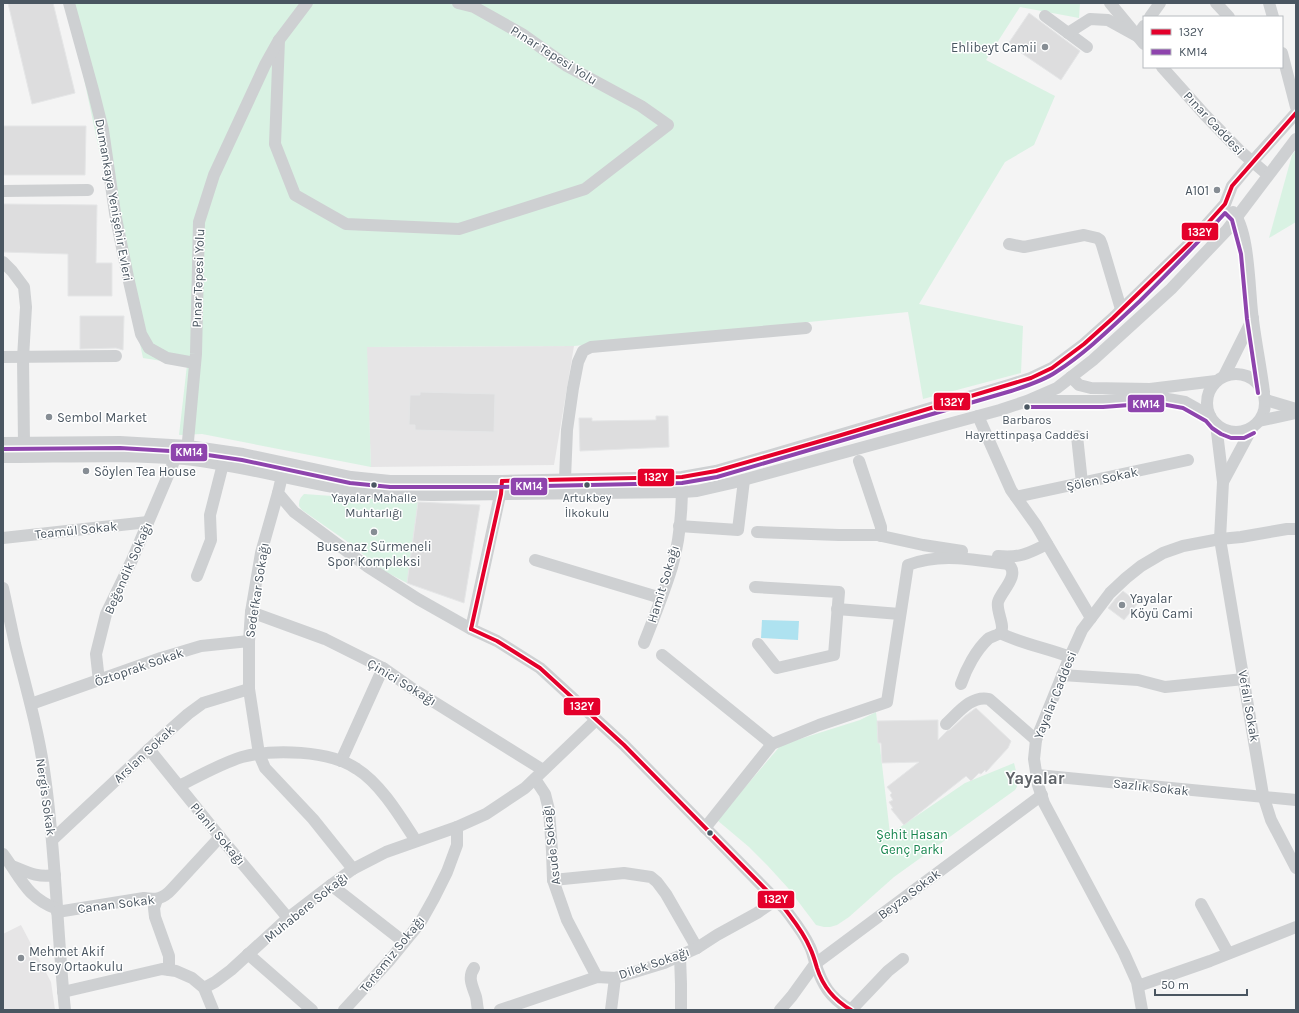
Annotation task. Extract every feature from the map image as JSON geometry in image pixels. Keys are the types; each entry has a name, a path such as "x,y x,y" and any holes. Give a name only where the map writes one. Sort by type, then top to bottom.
{"street":[{"name":"Dumankaya Yenişehir Evleri","path":"69,3 103,130 115,213 141,334 149,348 167,358 195,363"},
{"name":"Pınar Tepesi Yolu","path":"181,459 188,446 195,363 199,222 214,175 265,65 279,40 307,3"},
{"name":"Pınar Tepesi Yolu","path":"279,40 275,144 295,196 346,224 460,229 585,189 668,125 641,106 567,66 522,34 474,7 458,3"},
{"path":"1110,3 1142,35"},
{"path":"1151,16 1160,3"},
{"path":"1216,3 1228,16"},
{"path":"1269,3 1273,16"},
{"path":"1045,16 1087,47"},
{"path":"1068,33 1090,19 1108,20 1142,35"},
{"path":"1284,67 1296,107"},
{"name":"Pınar Caddesi","path":"1163,68 1205,115 1252,162 1268,175"},
{"path":"3,443 114,442 188,446 243,454 351,477 390,481 502,481 682,477 716,471 792,450 1031,378 1052,368 1084,344 1190,243 1225,204 1232,186 1296,113"},
{"path":"3,457 140,457 181,459 252,469 343,489 432,495 682,492 697,491 744,480 978,416 1027,401 1057,388 1093,360 1171,289 1212,247 1237,217 1296,139"},
{"name":"Dumankaya Yenişehir Evleri","path":"3,191 88,190"},
{"path":"1223,482 1264,412 1265,396 1253,318 1251,288 1246,253 1237,217 1225,204"},
{"path":"1009,244 1024,247 1084,234 1097,238 1100,240 1102,245 1122,309"},
{"path":"3,262 24,287 26,307 23,358 24,444"},
{"path":"1213,420 1207,407 1207,398 1210,389 1220,379 1253,318"},
{"path":"565,479 567,430 573,388 578,362 584,351 591,347 806,328"},
{"path":"3,357 116,356"},
{"path":"1071,377 1079,386 1091,388 1150,389 1220,379 1233,373 1243,374 1252,377 1260,384 1265,396 1296,408"},
{"path":"1027,401 1103,401 1156,397 1185,402 1224,429 1233,432 1243,432 1256,425 1296,413"},
{"path":"978,416 1011,490 1036,525 1091,618"},
{"name":"Vefalı Sokak","path":"1213,420 1223,482 1220,539 1264,798 1271,820 1296,868"},
{"path":"1077,436 1082,483"},
{"name":"Beğendik Sokağı","path":"99,681 96,654 106,614 148,522 181,459"},
{"name":"Şölen Sokak","path":"1016,497 1188,460"},
{"path":"859,461 881,527 881,536"},
{"path":"197,576 211,540 210,515 223,464"},
{"name":"Sedefkar Sokağı","path":"282,476 261,553 251,612 249,641 249,689 259,754 265,768 313,819 353,869"},
{"name":"Hamit Sokağı","path":"644,643 672,566 680,526 682,477"},
{"path":"680,526 738,530 744,480"},
{"path":"471,629 501,494 502,481"},
{"path":"278,493 294,512 368,567 418,599 471,629 497,641 540,668 624,745 785,909 809,945 815,964 827,990 839,1003 851,1010 888,971 903,960"},
{"name":"Teamül Sokak","path":"3,538 148,522"},
{"name":"Yayalar Caddesi","path":"1142,1010 1137,982 1124,953 1052,820 1042,795 1034,759 1036,740 1082,630 1110,593 1126,578 1141,566 1163,553 1183,546 1220,539 1296,529"},
{"path":"757,532 881,536 953,550 1012,557 1034,551 1047,544"},
{"path":"705,828 772,744 819,725 887,702 908,565 921,560 941,557 1008,564 1012,568 1013,574 998,604 1002,628 1000,633 988,639 967,670 962,684"},
{"path":"535,560 661,598"},
{"path":"755,587 839,592 834,655 777,668 758,644"},
{"name":"Nergis Sokak","path":"3,588 9,643 31,704 45,776 55,875 65,1010"},
{"path":"837,609 900,614"},
{"name":"Çinici Sokağı","path":"251,612 325,639 383,668 539,774"},
{"path":"1000,633 1013,639 1046,648 1070,657"},
{"name":"Öztoprak Sokak","path":"31,704 161,658 201,646 249,641"},
{"path":"662,655 772,744"},
{"path":"342,761 383,668"},
{"path":"1062,675 1138,680 1165,687 1244,679"},
{"name":"Arslan Sokak","path":"52,840 188,714 203,703 249,689"},
{"path":"946,724 971,702 979,698 984,698 989,699 1036,740"},
{"name":"Muhabere Sokağı","path":"204,988 215,982 288,918 353,869 386,852 457,827 486,814 525,788 596,720"},
{"name":"Planlı Sokağı","path":"149,749 220,838 288,918"},
{"path":"178,786 242,757 293,751 316,754 342,761 357,769 379,789 416,842"},
{"name":"Asude Sokağı","path":"539,774 549,810 553,880 567,920 597,978"},
{"name":"Sazlık Sokak","path":"1037,776 1296,800"},
{"name":"Beyza Sokak","path":"780,1010 815,964 1042,795"},
{"name":"Tertemiz Sokağı","path":"344,1010 389,961 420,923 447,872 457,845 457,827"},
{"name":"Canan Sokak","path":"57,911 144,898 157,899 164,897 220,838"},
{"path":"3,854 25,886 46,904 57,911"},
{"path":"12,866 33,875 44,877 55,875"},
{"path":"553,880 624,873 651,878 657,882 666,894 697,948"},
{"path":"331,885 404,942"},
{"path":"157,899 154,908 155,917 169,956 169,970"},
{"name":"Dilek Sokağı","path":"500,1010 597,978 615,978 664,963 697,948 717,935 758,913 776,900"},
{"path":"1201,904 1228,953"},
{"path":"1138,986 1210,961 1296,927"},
{"path":"248,954 312,1010"},
{"path":"680,956 681,1010"},
{"path":"474,968 471,973 471,983 478,1010"},
{"path":"63,992 162,969 176,971 192,978 204,988 213,1010"},
{"path":"611,1010 615,978"}],"shaded area":[{"name":"Artukbey İlkokulu","path":"574,346 554,465 371,467 366,347"},
{"name":"Mehmet Akif Ersoy Ortaokulu","path":"21,925 51,982 55,1010 3,1010 3,934"}],"green space":[{"path":"68,3 1080,3 1079,18 1020,7 986,60 1055,96 1034,145 1005,162 919,304 1023,326 1021,373 923,399 908,312 574,346 367,347 371,467 202,434 179,435 187,365 143,358"},
{"path":"1296,150 1296,222 1269,238 1292,155"},
{"name":"Busenaz Sürmeneli Spor Kompleksi","path":"304,494 418,502 407,583 384,571 345,540 302,510 299,506 299,502"},
{"name":"Şehit Hasan Genç Parkı","path":"876,712 890,834 965,783 1014,763 1018,777 1018,784 1015,790 894,877 849,917 837,925 830,927 816,925 788,888 767,865 749,847 717,820 781,745 860,720"}],"water":[{"path":"762,620 799,621 798,640 761,638"}],"building":[{"path":"8,3 53,3 75,93 32,104"},
{"name":"Ehlibeyt Camii","path":"1029,13 1080,51 1061,80 1008,44"},
{"path":"3,126 86,126 85,175 3,175"},
{"path":"3,204 97,205 96,263 112,263 112,296 68,296 68,254 3,252"},
{"path":"80,316 124,316 123,350 116,348 80,349"},
{"path":"420,392 495,394 494,432 415,430 415,425 409,425 410,395 420,395"},
{"path":"656,416 668,416 669,447 580,451 579,418 592,418 592,421 656,420"},
{"path":"418,502 480,505 464,603 407,583"},
{"name":"Yayalar Köyü Cami","path":"1123,591 1138,603 1124,620 1108,608"},
{"path":"976,708 1011,741 1008,748 986,772 985,770 981,774 979,773 971,781 966,776 904,825 891,809 893,808 889,802 893,800 890,795 892,793 887,787 919,762 882,763 881,743 878,743 877,721 938,720 938,740"}],"transit line":[{"name":"132Y","path":"502,481 682,477 716,471 1031,378 1052,368 1084,344 1190,243 1225,204 1232,186 1296,113"},
{"name":"KM14","path":"3,449 120,448 187,452 242,460 350,483 390,487 502,487 682,483 717,477 1011,391 1046,378 1078,356 1110,329 1162,279 1225,213 1232,220 1241,254 1247,319 1258,393"},
{"name":"KM14","path":"1027,407 1103,407 1156,403 1183,408 1206,421 1212,428 1221,434 1231,438 1244,438 1254,433"},
{"name":"132Y","path":"471,629 501,494 502,481"},
{"name":"132Y","path":"471,629 497,641 540,668 624,745 785,909 805,937 822,981 834,997 851,1010"}],"place":[{"name":"Ehlibeyt Camii","path":"1045,47"},
{"name":"A101","path":"1217,190"},
{"name":"Barbaros Hayrettinpaşa Caddesi","path":"1027,407"},
{"name":"Sembol Market","path":"49,417"},
{"name":"Söylen Tea House","path":"86,471"},
{"name":"Yayalar Mahalle Muhtarlığı","path":"374,485"},
{"name":"Artukbey İlkokulu","path":"587,485"},
{"name":"Busenaz Sürmeneli Spor Kompleksi","path":"374,532"},
{"name":"Yayalar Köyü Cami","path":"1122,605"},
{"name":"Mehmet Akif Ersoy Ortaokulu","path":"21,958"}],"district":[{"name":"Yayalar","path":"1035,778"}]}
